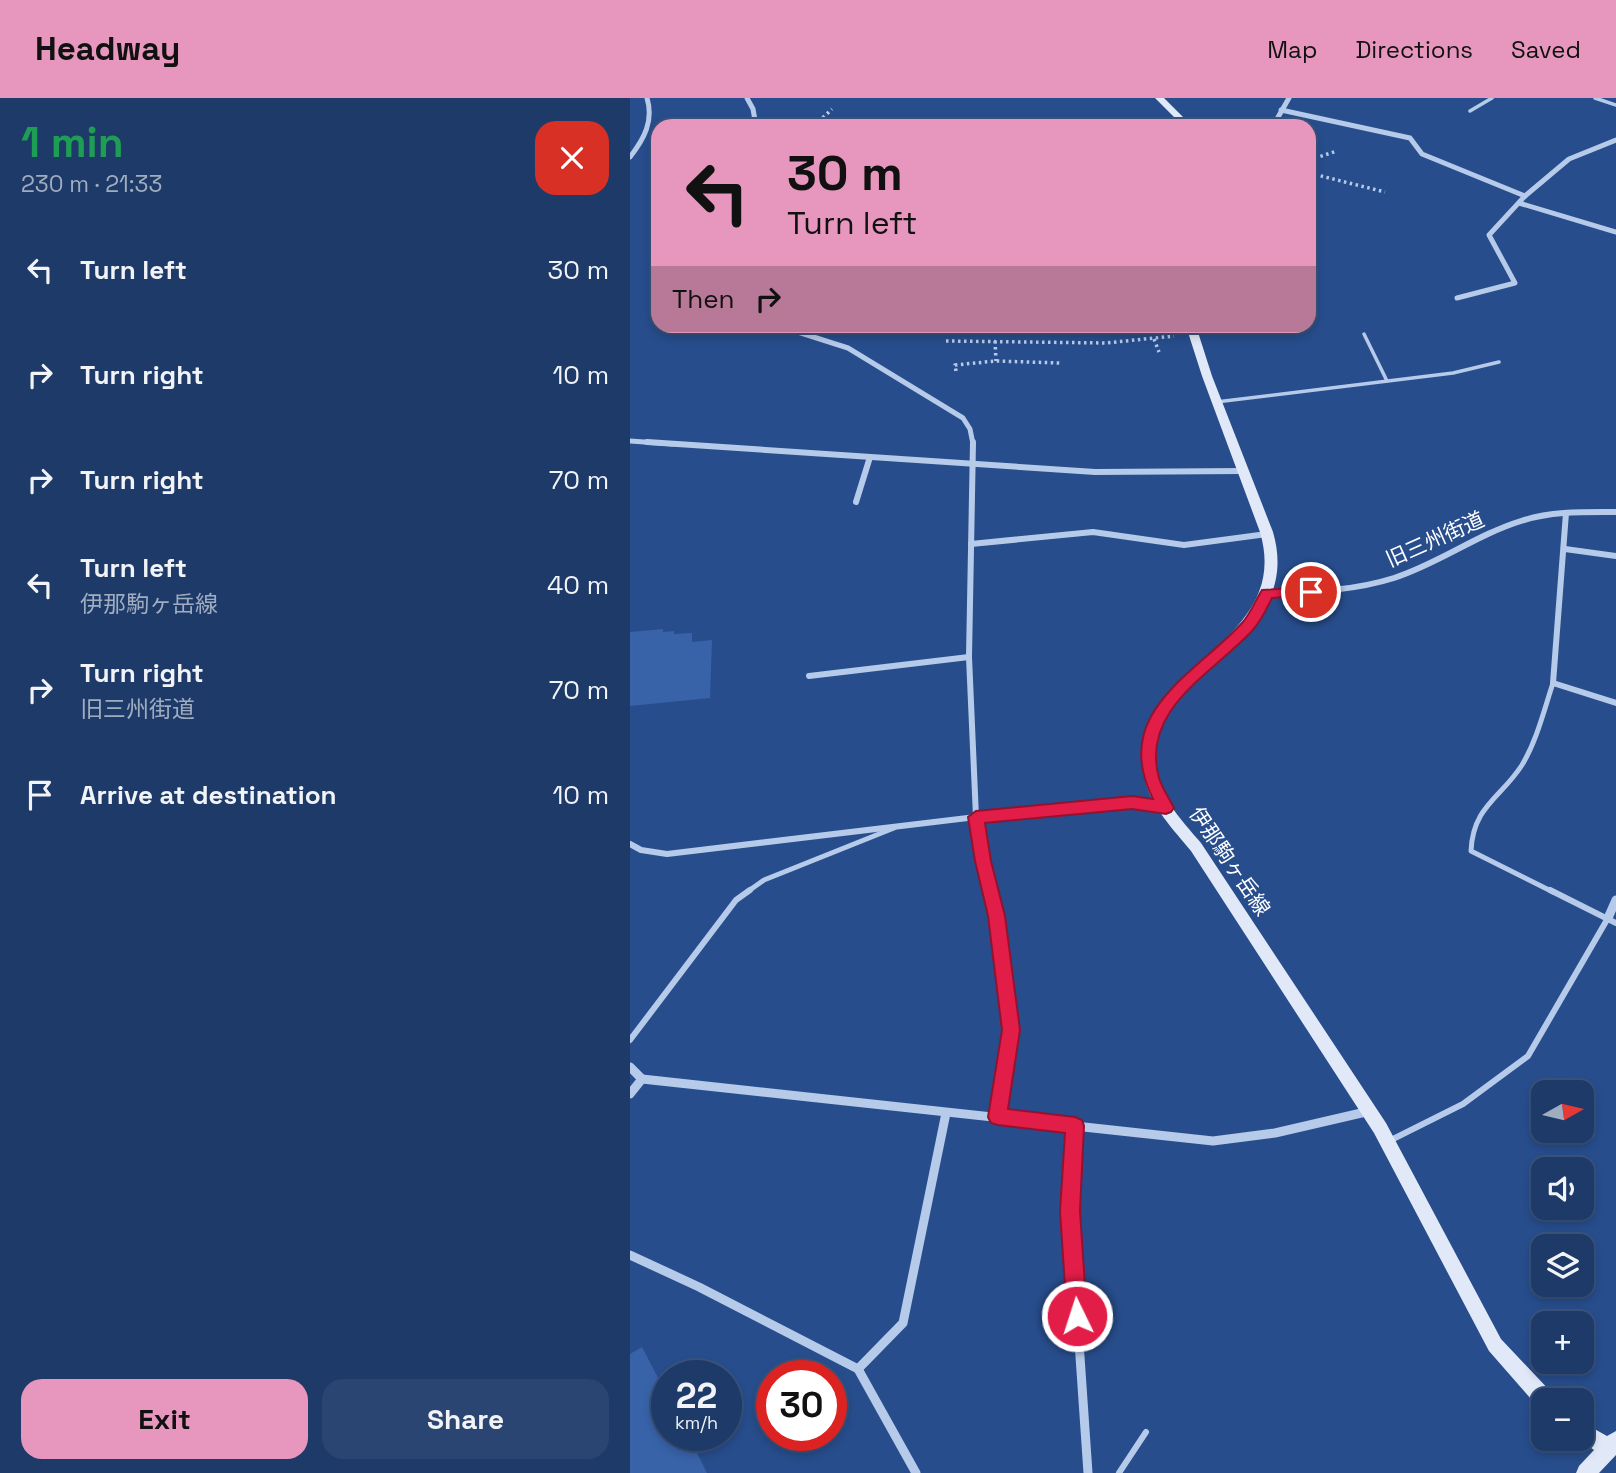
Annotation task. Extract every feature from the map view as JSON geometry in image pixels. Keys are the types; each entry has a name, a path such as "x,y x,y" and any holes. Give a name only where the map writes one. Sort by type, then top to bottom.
{"main road":[{"path":"1159,98 1181,119"},
{"name":"伊那駒ヶ岳線","path":"1193,333 1267,534 1272,572 1267,594 1258,614 1192,675 1164,707 1154,725 1148,759 1152,781 1166,808 1196,847 1370,1111 1495,1345 1534,1388"},
{"path":"1586,1473 1614,1447 1594,1437"}],"street":[{"path":"631,154 650,124 651,108 647,98"},
{"path":"747,98 754,119"},
{"path":"1276,119 1289,98"},
{"path":"1281,110 1410,138 1422,154 1525,196"},
{"path":"1457,298 1514,283 1489,235 1525,196 1569,159 1615,141"},
{"path":"1519,203 1616,232"},
{"path":"801,333 848,348 964,418 975,442 971,464 969,657 976,817 983,861 997,916 1011,1030 998,1117"},
{"path":"630,441 1095,472 1242,471"},
{"path":"856,502 870,457"},
{"name":"旧三州街道","path":"1267,594 1334,591 1373,584 1409,573 1521,520 1566,513 1616,512"},
{"path":"1566,513 1553,683 1616,703"},
{"path":"971,544 1093,532 1184,545 1267,534"},
{"path":"1565,549 1616,556"},
{"path":"809,676 969,657"},
{"path":"630,844 641,850 667,854 976,817 1132,802 1166,808"},
{"path":"1612,920 1616,900"},
{"path":"630,1067 642,1079 1213,1141 1275,1133 1370,1111"},
{"path":"630,1094 642,1079"},
{"path":"858,1369 903,1322 946,1113"},
{"path":"1075,1126 1070,1211 1088,1473"},
{"path":"630,1255 858,1369 916,1473"}],"lane":[{"path":"1470,111 1492,98"},
{"path":"1595,98 1616,105"},
{"path":"1364,334 1387,381"},
{"path":"1216,401 1453,373 1499,362"},
{"path":"1388,1142 1463,1104 1528,1056 1612,920 1471,851 1470,836 1481,809 1522,765 1553,683"},
{"path":"630,1040 736,900 764,880 896,827"},
{"path":"1119,1473 1146,1432"}],"path":[{"path":"822,119 832,110"},
{"path":"1316,158 1337,151"},
{"path":"1316,175 1385,192"},
{"path":"946,341 1106,343 1154,339 1174,333"},
{"path":"1154,339 1159,352"},
{"path":"995,341 996,361"},
{"path":"956,371 956,365 996,361 1060,363"}],"building":[{"path":"663,629 663,632 674,631 674,634 692,633 692,642 712,640 710,698 630,706 630,632"},
{"path":"642,1347 651,1364 651,1451 696,1451 707,1473 630,1473 630,1354"}],"route":[{"path":"1077,1316 1070,1211 1075,1126 998,1117 1011,1030 997,916 983,861 976,817 1132,802 1166,808 1152,781 1148,759 1154,725 1164,707 1192,675 1247,627 1258,614 1267,594 1311,592"}]}
